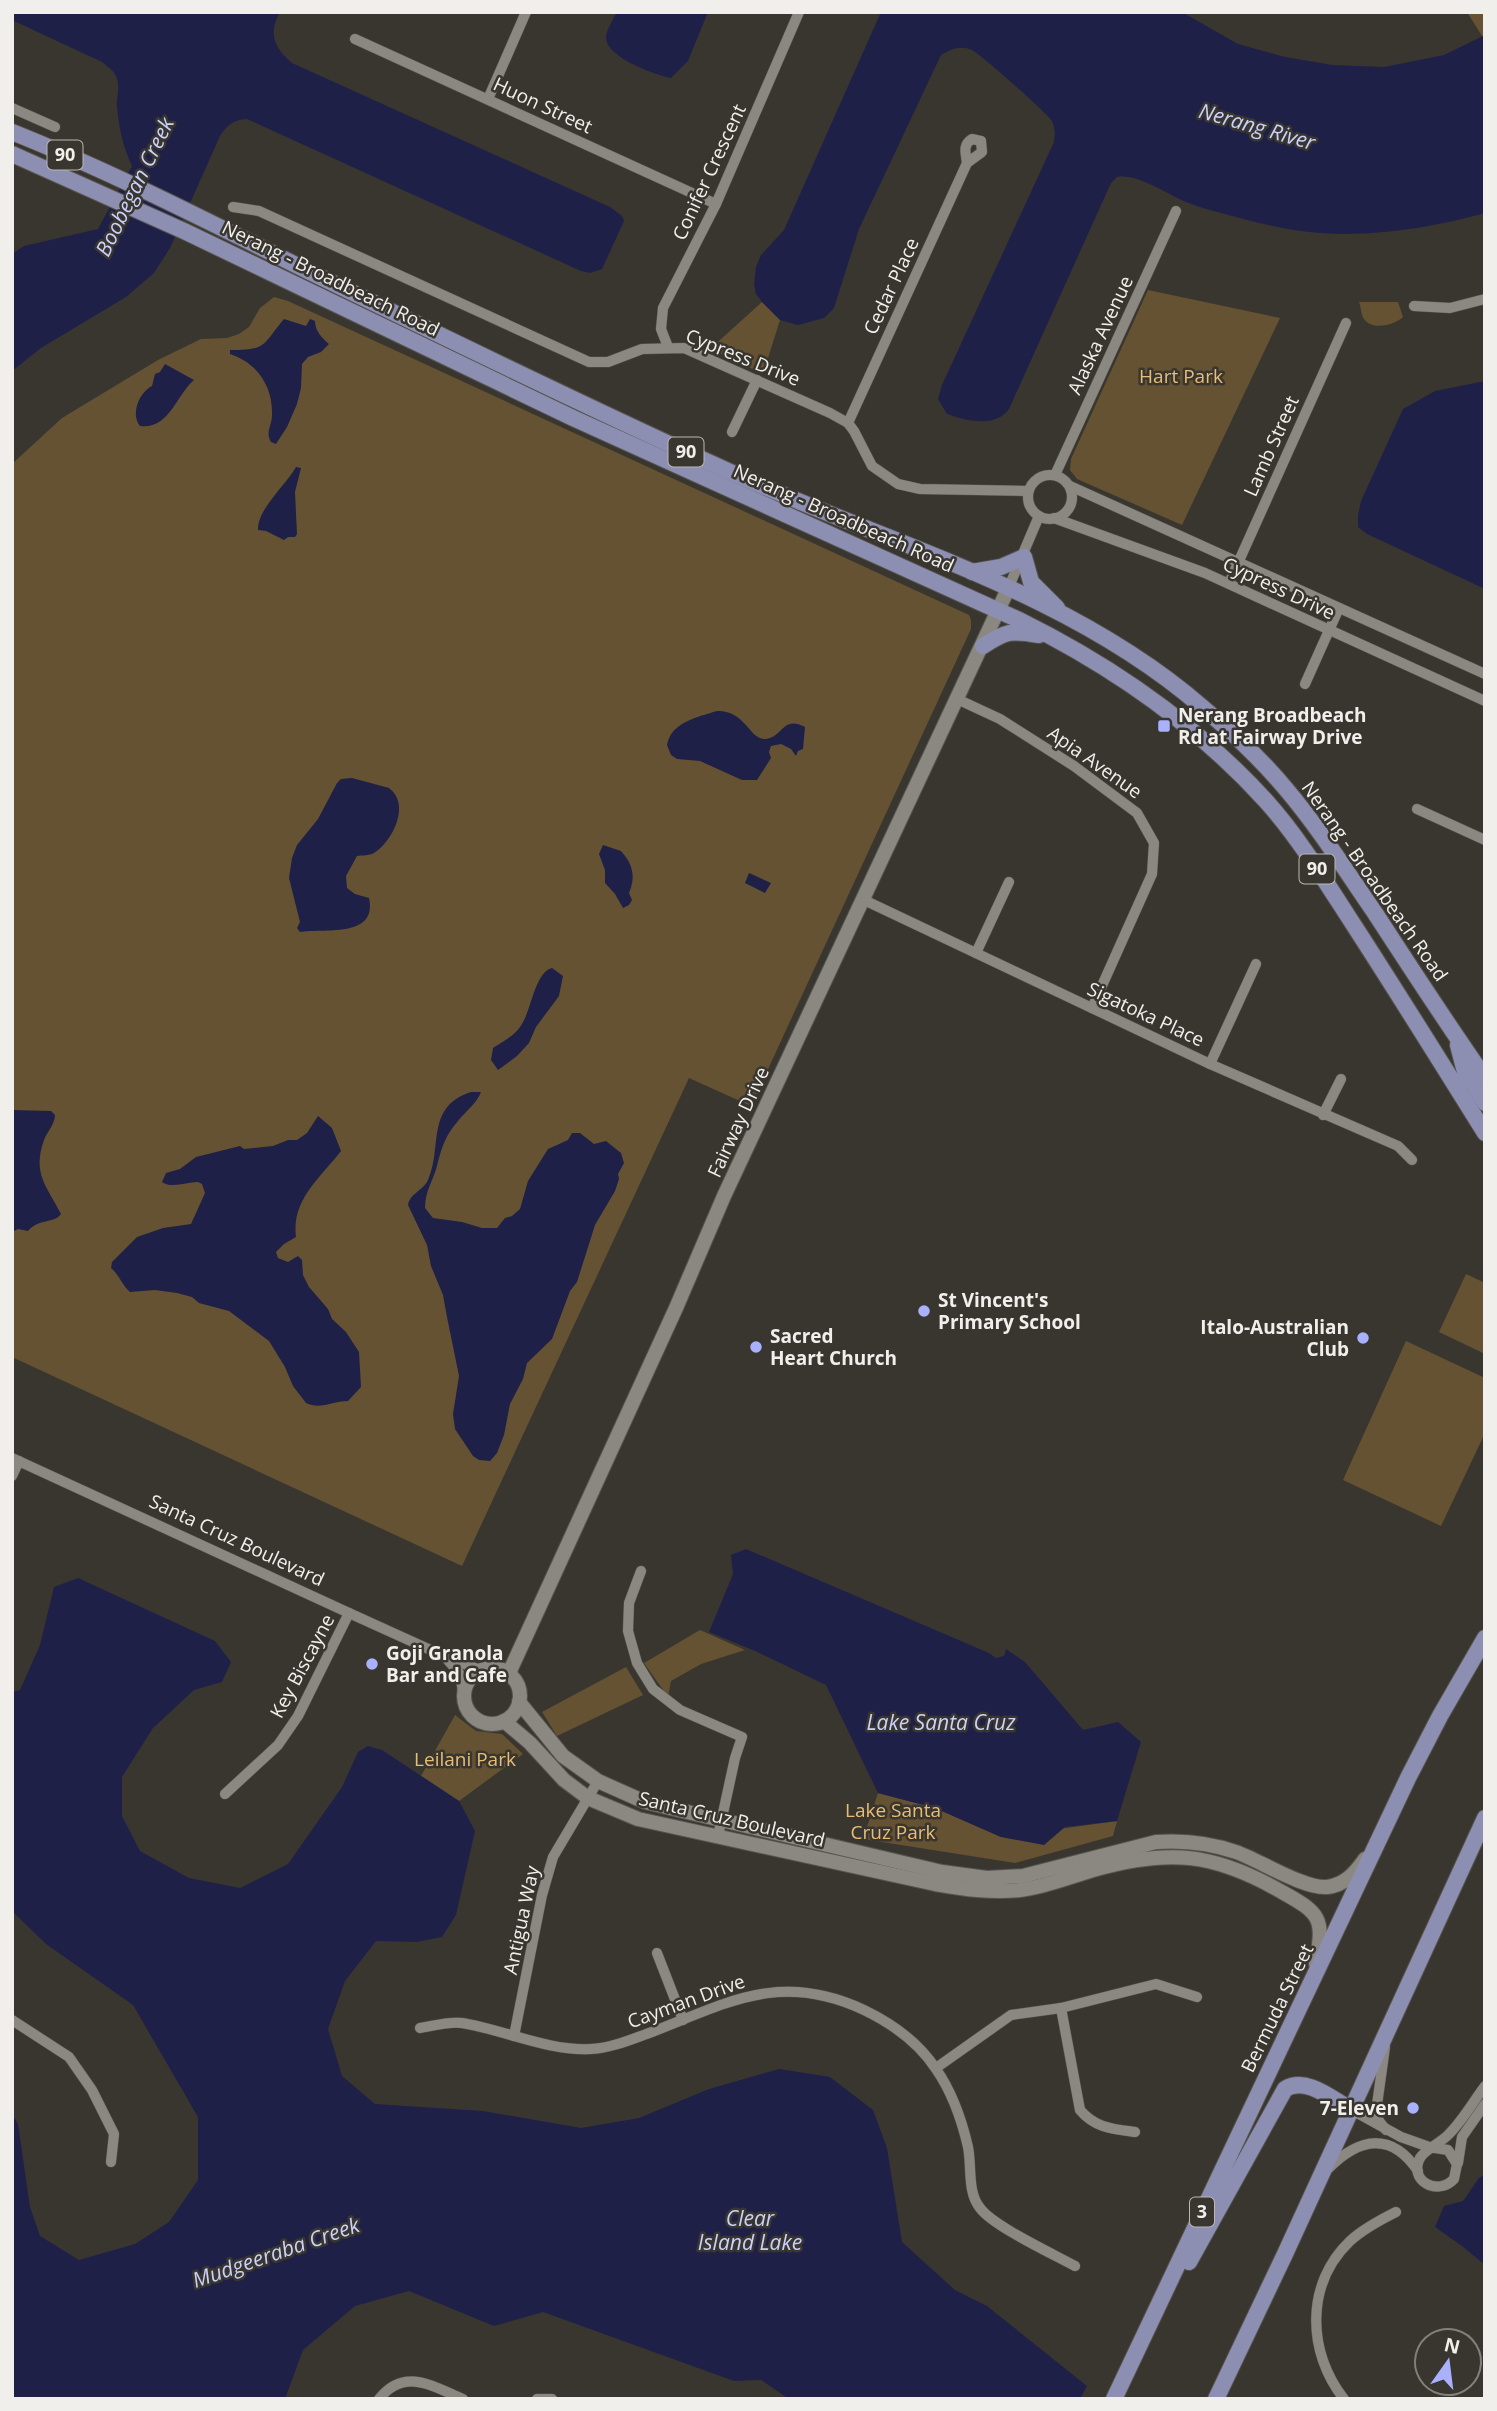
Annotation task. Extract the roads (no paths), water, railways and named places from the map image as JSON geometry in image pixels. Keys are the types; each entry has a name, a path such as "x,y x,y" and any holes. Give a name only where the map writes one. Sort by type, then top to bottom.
{"main road":[{"name":"Nerang - Broadbeach Road","path":"12,132 192,214 505,367 729,472 970,572 1064,616 1115,644 1175,685 1260,761 1319,830 1485,1078"},
{"name":"Nerang - Broadbeach Road","path":"12,154 184,231 573,418 999,611 1058,639 1114,672 1159,703 1206,742 1267,803 1307,853 1485,1133"},
{"path":"970,572 1001,567 1024,557 1031,582 1064,616"},
{"path":"983,646 1002,634 1014,631 1058,639"},
{"path":"1456,1036 1465,1072 1485,1103"},
{"name":"Bermuda Street","path":"1114,2399 1376,1845 1440,1716 1485,1638"},
{"path":"1216,2399 1485,1818"},
{"path":"1143,2335 1206,2232 1282,2092 1292,2085 1304,2085 1350,2109"}],"street":[{"path":"488,99 526,12"},
{"name":"Conifer Crescent","path":"668,347 661,329 663,308 716,204 799,12"},
{"name":"Huon Street","path":"355,39 716,204"},
{"path":"12,108 55,127"},
{"name":"Cedar Place","path":"848,423 967,163"},
{"name":"Cypress Drive","path":"233,207 259,211 589,362 608,362 642,348 684,348 848,423"},
{"name":"Alaska Avenue","path":"1055,475 1177,211"},
{"path":"1414,306 1450,308 1485,299"},
{"name":"Lamb Street","path":"1229,583 1346,323"},
{"path":"732,432 757,380"},
{"path":"848,423 872,466 898,484 920,489 1028,491"},
{"path":"1047,474 1055,475 1062,477 1070,486 1070,506 1065,513 1054,518 1039,516 1030,506 1028,491 1036,479 1047,474"},
{"name":"Cypress Drive","path":"1070,486 1485,674"},
{"path":"1008,589 1024,557 1039,516"},
{"name":"Cypress Drive","path":"1054,518 1229,583 1485,701"},
{"name":"Fairway Drive","path":"509,1673 730,1184 1008,589"},
{"path":"1305,684 1339,608"},
{"name":"Apia Avenue","path":"957,699 1000,719 1074,766 1137,813 1154,843 1152,874 1092,1008"},
{"path":"1417,809 1485,840"},
{"path":"976,953 1009,882"},
{"name":"Sigatoka Place","path":"864,901 1210,1064 1398,1146 1412,1160"},
{"path":"1210,1064 1256,964"},
{"path":"1323,1115 1341,1079"},
{"path":"12,1476 16,1460"},
{"name":"Santa Cruz Boulevard","path":"16,1460 349,1614 480,1670"},
{"path":"641,1571 629,1603 628,1631 637,1662 653,1689 680,1710 742,1737 734,1758 718,1836"},
{"name":"Key Biscayne","path":"225,1794 278,1745 298,1716 349,1614"},
{"path":"446,1657 459,1673 465,1707 475,1719 490,1724 504,1721 514,1714 520,1702 519,1686 509,1673 496,1667 480,1670 469,1678 463,1690"},
{"name":"Santa Cruz Boulevard","path":"520,1702 563,1756 598,1781 645,1802 942,1871 987,1878 1023,1876 1156,1842 1193,1842 1223,1848 1308,1884 1328,1887 1351,1877 1376,1845"},
{"name":"Santa Cruz Boulevard","path":"504,1721 530,1743 564,1780 588,1798 638,1819 935,1884 982,1891 1024,1889 1142,1858 1192,1858 1234,1869 1267,1883 1299,1901 1312,1912 1321,1929 1313,1981"},
{"name":"Antigua Way","path":"514,2036 542,1895 553,1857 598,1781"},
{"path":"1192,1858 1193,1842"},
{"path":"1259,1862 1314,1895 1310,1900 1299,1901"},
{"path":"657,1953 683,2020"},
{"path":"936,2068 1011,2015 1061,2008 1144,1985 1156,1984 1197,1997"},
{"name":"Cayman Drive","path":"420,2028 459,2022 571,2049 594,2049 614,2046 730,2001 765,1993 809,1992 845,2001 890,2022 936,2068 959,2116 968,2149 973,2197 981,2210 994,2221 1075,2266"},
{"path":"1061,2008 1080,2110 1089,2122 1135,2133"},
{"path":"12,2020 69,2057 92,2091 114,2134 111,2162"},
{"path":"1386,2130 1378,2120 1376,2106 1388,2025"},
{"path":"1418,2171 1420,2157 1451,2133 1485,2086"},
{"path":"1472,2104 1475,2119"},
{"path":"1319,2178 1346,2152 1370,2143 1381,2143 1399,2151 1418,2171 1425,2183 1437,2187 1451,2182 1457,2169 1460,2142 1485,2104"},
{"path":"1350,2109 1409,2141 1443,2148 1452,2154 1457,2169"},
{"path":"1344,2399 1327,2374 1321,2359 1315,2325 1319,2297 1331,2267 1350,2241 1396,2212"},
{"path":"379,2399 387,2389 400,2381 414,2381 463,2399"},
{"path":"537,2399 552,2399"}],"water":[{"name":"Boobegan Creek","path":"12,12 280,12 274,27 275,40 281,52 292,63 610,207 622,216 624,221 602,269 590,273 581,271 247,119 238,120 228,126 220,136 170,248 154,273 126,297 41,348 12,371 12,254 24,246 98,229 132,166 120,130 118,82 113,71 102,62 12,20"},
{"path":"617,12 708,12 688,61 671,78 632,64 608,45 607,32"},
{"name":"Nerang River","path":"881,12 1182,12 1238,44 1285,57 1333,65 1384,67 1444,55 1485,35 1485,213 1425,227 1383,232 1308,232 1209,210 1143,181 1117,177 1111,183 1009,409 989,421 972,421 947,414 938,399 942,385 1055,136 1052,121 1048,116 972,50 956,48 941,55 859,229 834,308 824,318 798,325 780,320 756,294 754,284 761,255 784,230"},
{"path":"284,319 306,326 310,319 315,321 321,337 329,344 302,364 297,404 276,444 271,442 269,435 272,404 266,385 248,363 230,354 230,350 258,347"},
{"path":"165,364 194,380 165,417 150,426 140,426 136,415 138,403 152,386 155,374 160,372"},
{"path":"1485,381 1485,589 1367,534 1358,527 1358,515 1361,501 1403,409 1435,391"},
{"path":"296,467 301,468 295,492 297,534 284,540 258,530 259,522 267,505"},
{"path":"717,711 734,715 759,738 771,738 787,725 805,727 803,749 798,751 796,756 791,749 781,744 771,746 771,758 757,780 742,780 700,761 677,759 671,755 667,745 674,731 694,718"},
{"path":"352,778 389,788 399,803 397,822 387,840 374,853 357,856 346,876 347,888 355,894 369,898 370,911 365,920 357,926 300,932 297,928 300,922 289,878 292,858 297,845 318,819 337,783 341,779"},
{"path":"603,845 621,851 631,866 633,876 629,893 632,900 623,908 605,883 605,870 599,854"},
{"path":"749,873 771,883 765,893 745,883"},
{"path":"552,968 563,976 559,996 536,1027 529,1043 498,1070 491,1060 493,1048 520,1027 541,977"},
{"path":"471,1092 481,1092 447,1137 428,1191 425,1208 433,1218 482,1228 497,1228 505,1218 520,1209 528,1181 548,1149 568,1140 572,1133 580,1133 594,1144 606,1141 621,1153 624,1163 618,1174 615,1191 595,1225 577,1282 570,1291 552,1339 527,1363 523,1379 510,1404 504,1435 497,1453 490,1461 479,1460 473,1456 455,1429 453,1414 459,1376 443,1295 431,1266 427,1245 408,1205 428,1180 438,1129 447,1107"},
{"path":"12,1110 51,1111 55,1115 44,1140 40,1171 61,1214 37,1224 28,1231 18,1229 12,1232"},
{"path":"318,1116 332,1128 341,1151 303,1200 298,1212 296,1237 276,1252 278,1258 288,1262 298,1256 302,1260 303,1275 309,1287 359,1352 361,1387 348,1401 317,1406 306,1403 293,1386 269,1341 229,1311 199,1303 192,1297 177,1293 155,1290 130,1292 111,1268 112,1262 137,1237 163,1228 191,1224 205,1193 202,1184 166,1184 162,1182 166,1173 180,1169 196,1157 240,1146 244,1149 273,1146 288,1140 297,1140 307,1133"},
{"name":"Lake Santa Cruz","path":"746,1549 996,1658 1004,1656 1006,1649 1025,1662 1083,1730 1118,1722 1141,1742 1117,1821 1065,1827 1044,1845 1001,1837 935,1808 878,1793 826,1685 709,1632 733,1574 731,1555"},
{"name":"Clear Island Lake","path":"78,1578 215,1641 231,1662 222,1682 194,1690 153,1728 122,1777 122,1816 140,1851 189,1878 240,1888 288,1864 342,1787 358,1752 368,1746 382,1750 459,1801 475,1831 456,1915 442,1937 417,1942 376,1941 345,1981 328,2029 342,2076 375,2104 483,2111 581,2128 639,2118 709,2089 779,2069 830,2077 873,2110 887,2148 902,2242 955,2290 987,2306 1087,2386 1080,2399 789,2399 761,2380 734,2381 543,2312 494,2326 409,2291 355,2306 303,2350 285,2399 12,2399 12,2114 18,2124 30,2207 40,2236 79,2260 135,2244 169,2222 198,2180 198,2117 133,2005 46,1944 12,1911 12,1692 20,1690 40,1645 54,1587"},
{"path":"1485,2174 1485,2265 1435,2227 1444,2206 1463,2201 1479,2178"}],"place":[{"name":"Nerang Broadbeach Rd at Fairway Drive","path":"1164,726"},
{"name":"St Vincent's Primary School","path":"924,1311"},
{"name":"Italo-Australian Club","path":"1363,1338"},
{"name":"Sacred Heart Church","path":"756,1347"},
{"name":"Goji Granola Bar and Cafe","path":"372,1664"},
{"name":"7-Eleven","path":"1413,2108"}],"park label":[{"name":"Hart Park","path":"1181,376"},
{"name":"Leilani Park","path":"465,1759"},
{"name":"Lake Santa Cruz Park","path":"893,1821"}],"water label":[{"name":"Mudgeeraba Creek","path":"276,2253"}]}
